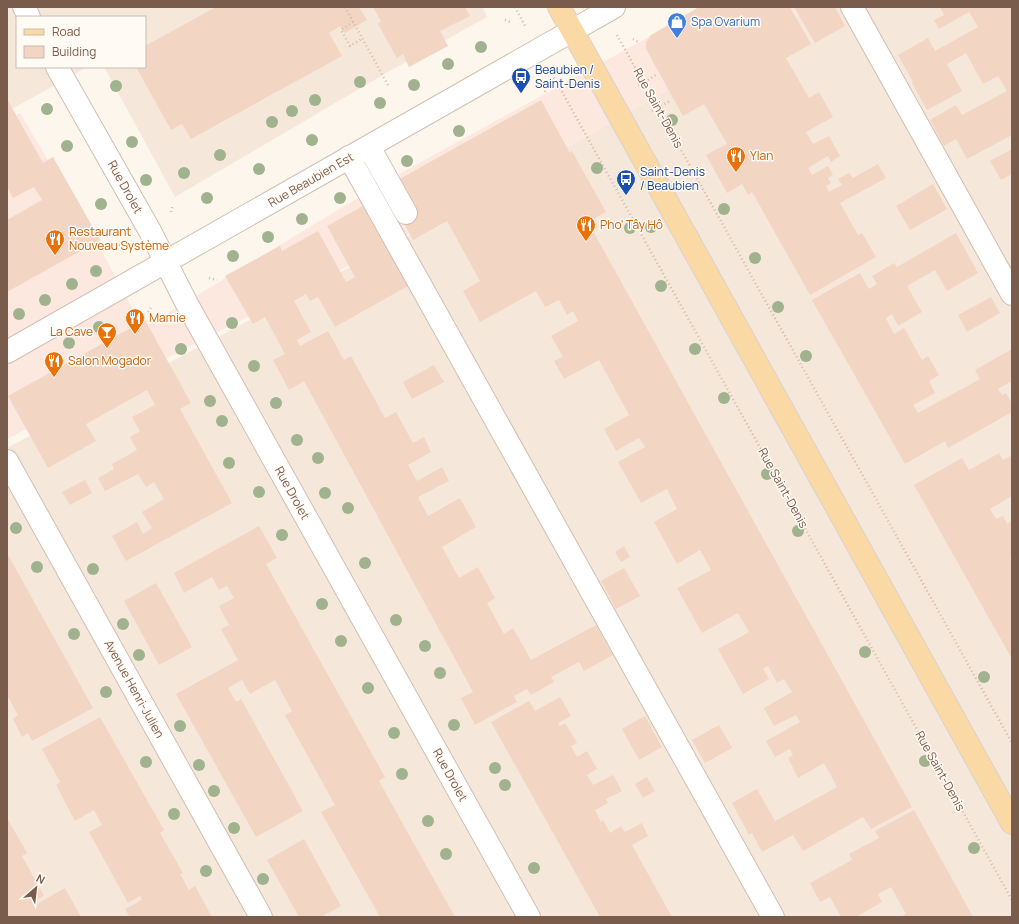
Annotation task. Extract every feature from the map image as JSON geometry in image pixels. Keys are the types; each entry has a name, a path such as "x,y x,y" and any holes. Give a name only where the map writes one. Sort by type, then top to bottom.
{"main road":[{"path":"560,7 1012,823"}],"street":[{"path":"24,7 28,16"},
{"name":"Rue Beaubien Est","path":"7,352 614,7"},
{"path":"852,7 1012,294"},
{"name":"Rue Drolet","path":"59,68 150,231 199,325 529,917"},
{"path":"369,146 406,213"},
{"path":"349,157 773,917"},
{"name":"Avenue Henri-Julien","path":"7,461 261,917"}],"path":[{"path":"345,7 389,87"},
{"path":"515,7 522,20"},
{"path":"505,20 510,22"},
{"path":"353,22 341,30 350,46 362,38"},
{"path":"632,39 640,43"},
{"name":"Rue Saint-Denis","path":"620,40 1012,743"},
{"path":"648,80 656,75"},
{"name":"Rue Saint-Denis","path":"554,76 1012,900"},
{"path":"545,92 549,84"},
{"path":"661,106 670,101"},
{"path":"115,244 129,246"},
{"path":"209,278 217,280"},
{"path":"148,312 152,306"}],"shaded area":[{"path":"7,7 483,7 487,17 388,72 175,197 105,68 146,68 146,16 16,16 16,68 85,68 7,112"},
{"path":"703,7 813,7 443,218 7,439 7,120 20,113 95,239 143,328 379,185"},
{"path":"813,7 1012,7 1012,917 7,917 7,448 443,218"}],"building":[{"path":"216,7 359,7 367,20 345,33 340,26 329,33 342,56 191,139 182,124 171,130 137,68 146,68 146,45"},
{"path":"373,7 465,7 470,16 440,31 448,46 409,67 403,54 397,58 378,24 381,21"},
{"path":"699,7 790,7 811,44 786,58 809,98 819,92 833,117 806,132 813,144 829,136 840,156 831,162 828,156 808,168 812,175 828,166 833,175 828,178 831,183 826,186 829,192 842,185 838,179 849,173 853,178 878,164 886,178 840,203 858,235 862,233 876,257 810,295 752,192 748,195 742,184 727,193 706,155 727,144 704,104 683,116 646,49 646,42 651,35"},
{"path":"794,7 835,7 845,26 815,43"},
{"path":"940,7 1012,7 1012,135 967,159 956,139 944,146 930,120 956,105 962,115 1007,91 998,76 983,84 966,53 947,64 962,91 927,110 898,55 928,38 935,51 978,27 969,12 939,29 934,20 944,15"},
{"path":"7,99 43,163 53,157 100,240 7,292 7,220 42,200 34,187 13,198 7,187"},
{"path":"541,100 570,153 572,151 606,212 588,222 912,807 871,829 863,817 803,851 793,835 762,852 752,833 749,835 732,803 757,789 775,821 837,787 824,763 798,778 788,758 793,755 790,749 775,757 766,741 800,722 796,715 774,726 764,708 792,692 784,679 777,683 768,666 763,669 769,679 743,694 718,649 749,632 738,613 702,633 677,588 711,570 700,550 677,564 654,522 677,509 667,489 641,503 618,462 645,447 639,438 616,451 604,429 629,415 599,360 564,379 554,361 563,357 551,336 578,321 573,311 567,315 559,300 545,307 536,291 480,322 463,291 480,281 447,221 413,240 400,216 396,181"},
{"path":"1012,149 1012,174 1001,180 990,161"},
{"path":"933,184 947,209 910,230 896,206"},
{"path":"363,206 408,286 335,327 318,297 310,301 306,294 294,301 311,332 297,340 300,346 328,331 344,360 351,356 385,418 396,412 413,443 424,437 431,452 408,465 417,481 442,467 449,481 418,497 428,516 460,498 476,527 442,547 459,578 478,567 495,598 487,603 504,634 513,628 531,660 596,625 613,655 584,671 579,662 551,677 554,682 531,695 527,689 514,696 517,702 475,725 461,698 473,692 304,381 289,390 273,360 285,354 265,317 253,324 225,276 280,246 282,251 318,231 346,282 350,280 355,277 327,226"},
{"path":"956,233 978,273 947,291 935,270 907,286 922,312 898,326 892,314 886,318 894,334 904,328 922,360 928,356 939,375 929,381 935,393 913,405 918,413 980,379 975,370 1012,349 1012,386 1010,382 998,389 1002,395 1006,393 1012,404 1012,412 948,448 945,441 905,464 812,300 860,273 869,289 877,284 872,276 894,263 897,267"},
{"path":"991,297 1000,313 967,332 958,315"},
{"path":"145,320 191,403 180,409 232,503 126,561 112,536 137,522 143,534 152,528 142,512 164,499 154,482 146,487 138,474 105,491 98,478 114,469 112,464 137,450 130,437 140,431 132,417 155,405 147,390 86,424 96,441 48,468 8,396"},
{"path":"434,365 444,382 412,399 403,382"},
{"path":"999,453 1003,460 1012,455 1012,496 990,509 996,519 1003,516 1007,524 1012,521 1012,557 1010,558 1012,563 1012,659 914,485 962,458 969,470"},
{"path":"85,480 92,493 70,505 62,492"},
{"path":"259,526 277,558 266,564 385,777 379,781 455,917 380,917 321,812 335,805 285,715 292,711 275,680 250,694 242,680 228,688 236,702 241,699 303,811 256,837 176,694 238,660 221,629 229,625 219,606 234,598 227,586 219,590 212,577 184,593 174,573"},
{"path":"624,546 630,557 621,562 615,552"},
{"path":"7,553 93,708 32,741 28,733 22,737 13,719 18,715 7,695"},
{"path":"624,568 640,596 616,609 601,581"},
{"path":"156,583 192,647 159,665 124,601"},
{"path":"560,697 571,716 558,723 560,726 565,723 577,743 571,746 577,757 587,751 597,769 587,775 593,785 613,775 622,791 606,799 608,803 595,810 601,822 603,820 610,833 621,826 625,832 642,823 648,836 632,845 672,917 600,917 491,722 529,701 535,711"},
{"path":"645,716 662,747 639,760 622,729"},
{"path":"100,717 164,830 160,833 183,873 180,874 189,890 195,886 212,917 130,917 125,909 142,900 140,896 128,903 89,832 102,825 94,810 75,821 56,785 60,782 42,749"},
{"path":"719,725 732,748 705,763 692,740"},
{"path":"647,777 655,791 643,798 635,784"},
{"path":"914,810 973,917 900,917 906,914 891,887 878,894 882,902 856,917 841,917 830,897 820,902 810,883 852,860 849,854 879,838 875,831"},
{"path":"7,818 27,853 22,856 44,896 33,902 35,905 65,888 81,917 7,917"},
{"path":"304,839 341,906 321,917 299,917 267,860"}],"place":[{"name":"Spa Ovarium","path":"677,39"},
{"name":"Beaubien / Saint-Denis","path":"521,94"},
{"name":"Ylan","path":"736,173"},
{"name":"Saint-Denis / Beaubien","path":"626,196"},
{"name":"Pho' Tây Hô","path":"586,242"},
{"name":"Restaurant Nouveau Système","path":"55,256"},
{"name":"Mamie","path":"135,335"},
{"name":"La Cave","path":"107,349"},
{"name":"Salon Mogador","path":"54,378"}]}
